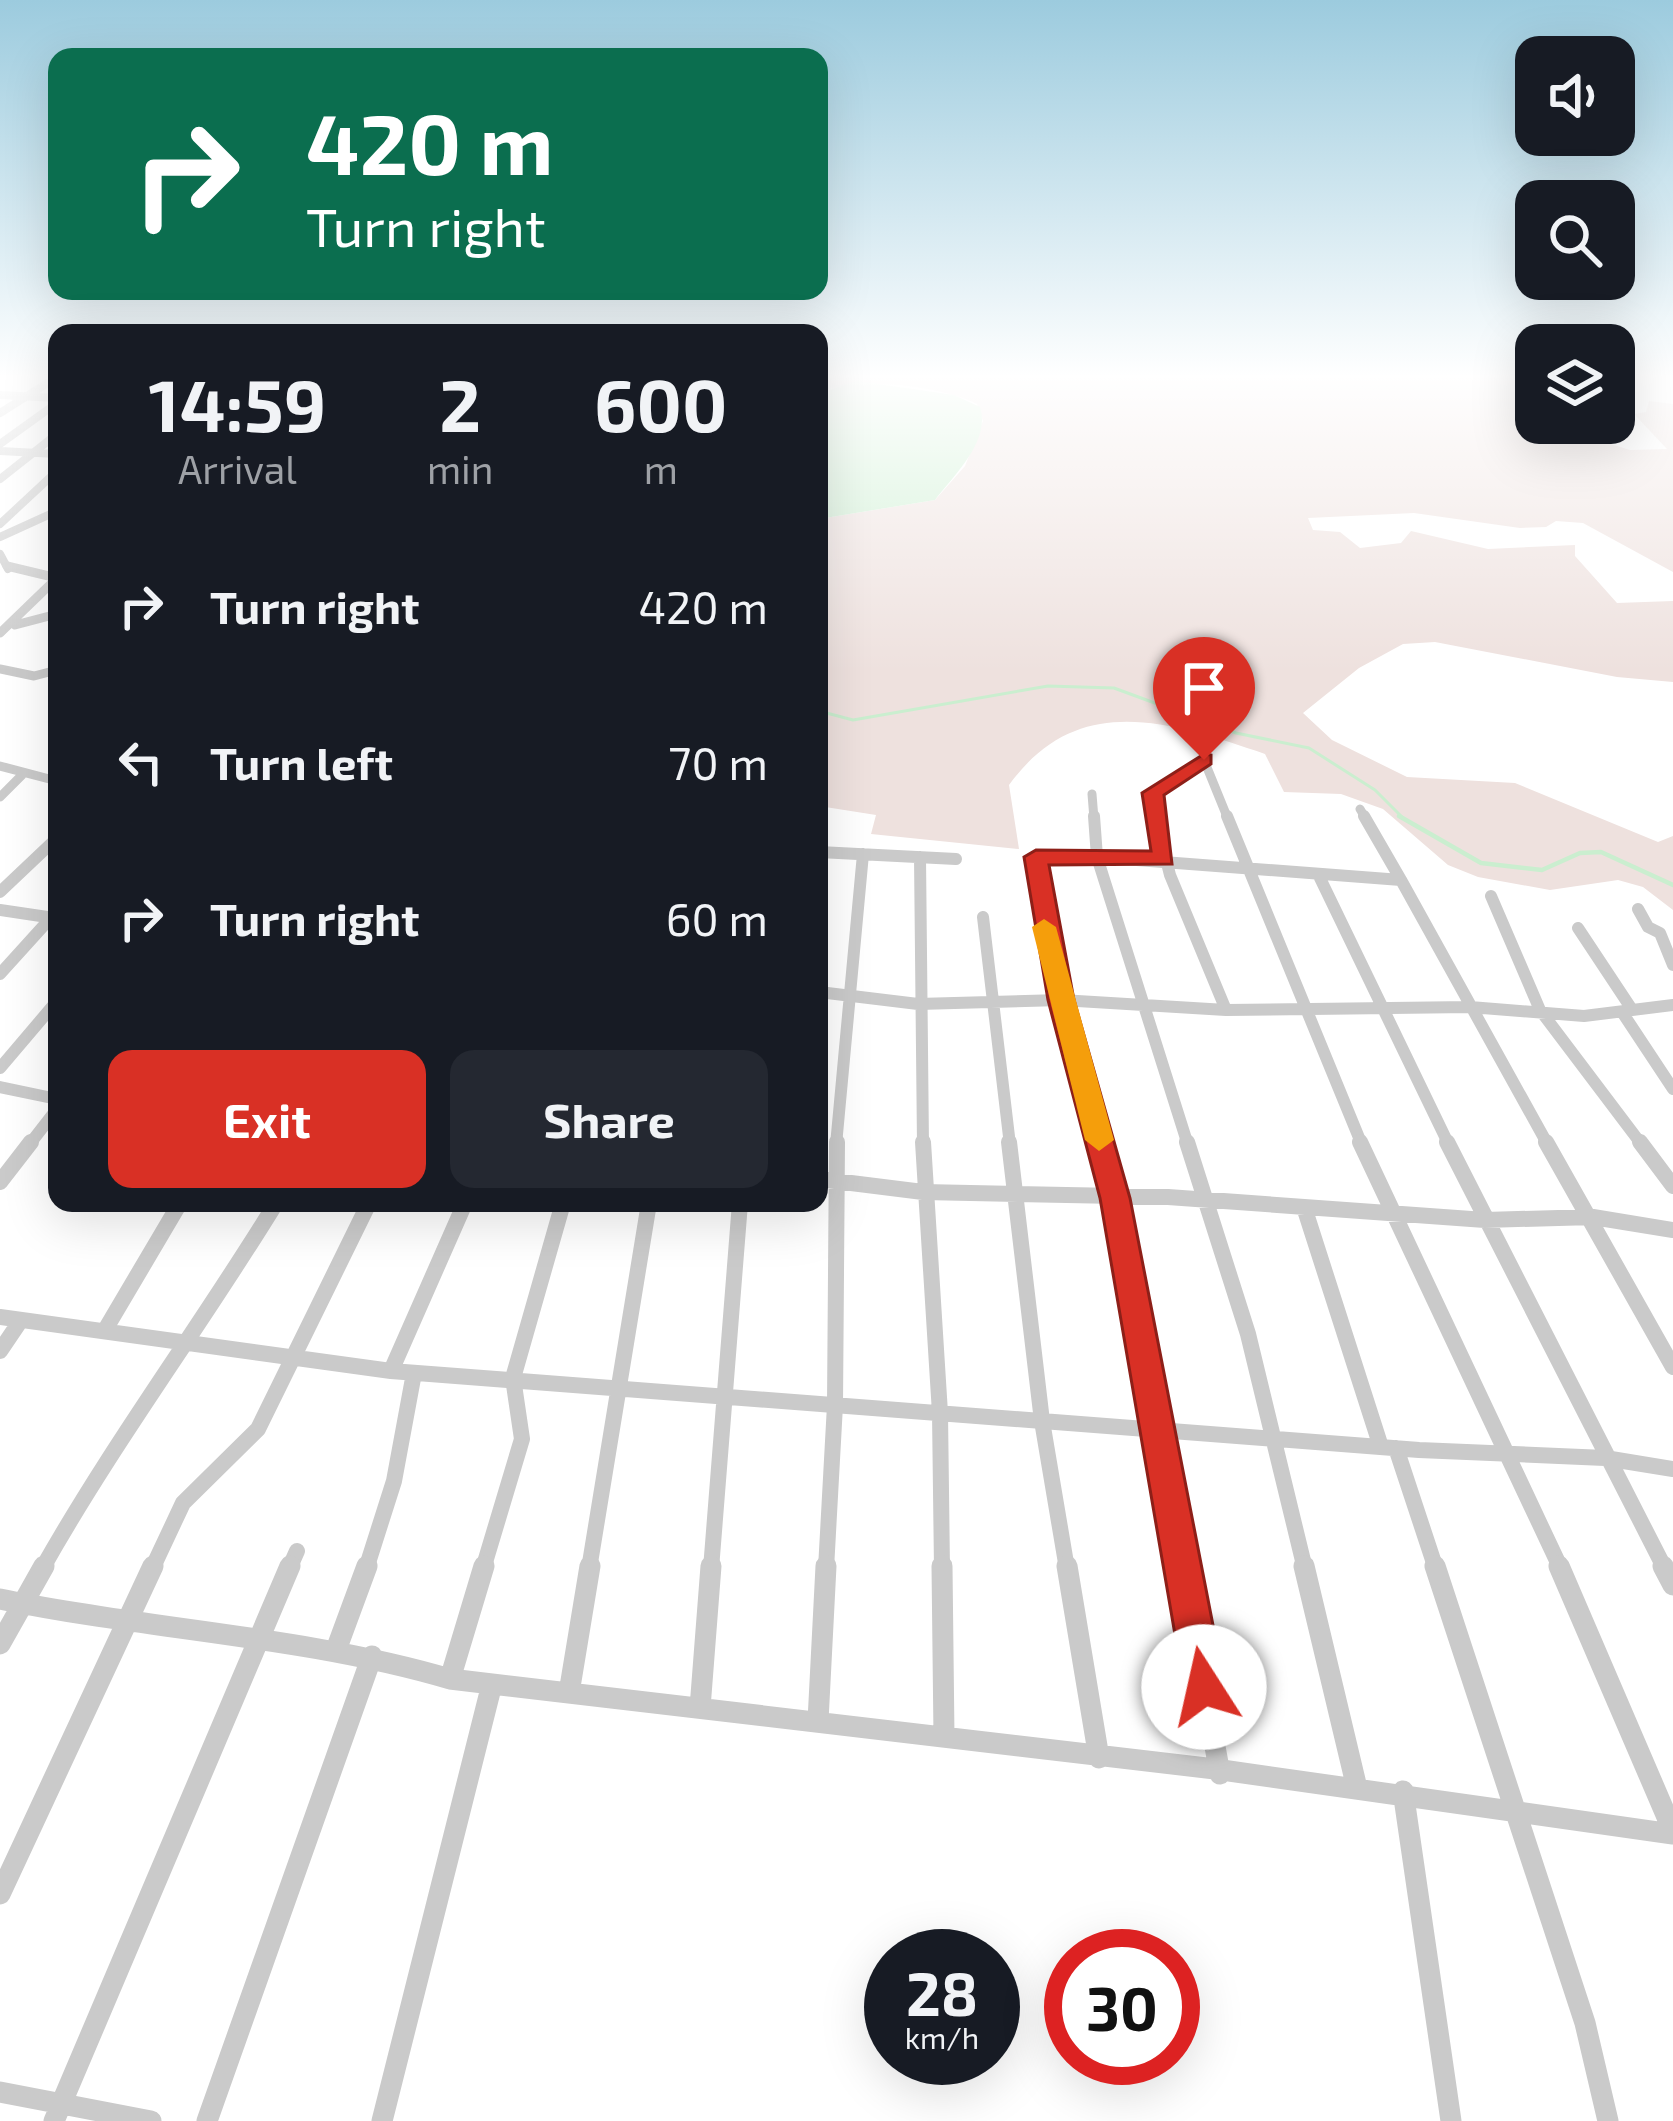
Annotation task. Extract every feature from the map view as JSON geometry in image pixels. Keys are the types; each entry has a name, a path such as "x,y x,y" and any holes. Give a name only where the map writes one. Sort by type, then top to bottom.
{"street":[{"path":"0,524 48,480"},
{"path":"0,511 48,510"},
{"path":"0,537 48,514"},
{"path":"0,554 9,570"},
{"path":"9,570 48,576"},
{"path":"0,578 9,570"},
{"path":"5,629 48,587"},
{"path":"5,629 48,617"},
{"path":"0,669 12,676 48,674"},
{"path":"0,686 12,676"},
{"path":"1226,1010 1163,858 1153,793 1204,760 1300,1006 1393,1215 1511,1454 1673,1832"},
{"path":"0,766 48,779"},
{"path":"0,797 22,775"},
{"path":"1092,794 1097,857 1276,1439 1356,1784"},
{"path":"1360,809 1508,1080 1593,1216 1673,1367"},
{"path":"0,892 48,847"},
{"path":"828,852 956,859"},
{"path":"828,1162 862,854"},
{"path":"920,857 923,1192 940,1413 944,1737"},
{"path":"1220,1774 1115,1198 1061,1000 1036,857 1163,858 1245,870 1401,880"},
{"path":"1319,876 1485,1220 1673,1585"},
{"path":"1491,896 1540,1010 1673,1186"},
{"path":"1638,909 1648,927 1660,933 1673,965"},
{"path":"0,910 48,915"},
{"path":"982,917 1042,1421 1099,1758"},
{"path":"0,974 48,923"},
{"path":"1578,928 1673,1089"},
{"path":"828,993 918,1004 1061,1000 1226,1010 1470,1007 1584,1016 1673,1005"},
{"path":"0,1068 48,1012"},
{"path":"0,1088 48,1096"},
{"path":"0,1183 48,1121"},
{"path":"828,1180 923,1192 1206,1200 1485,1220 1593,1216 1673,1230"},
{"path":"1304,1207 1585,2023 1608,2121"},
{"path":"105,1330 175,1212"},
{"path":"0,1644 11,1601 190,1344 271,1212"},
{"path":"0,1894 122,1624 183,1503 258,1429 365,1212"},
{"path":"391,1371 461,1212"},
{"path":"450,1679 522,1439 513,1378 560,1212"},
{"path":"569,1693 648,1212"},
{"path":"700,1708 739,1212"},
{"path":"818,1721 836,1405 827,1212"},
{"path":"0,1317 391,1371 1388,1448 1605,1458 1673,1469"},
{"path":"0,1351 21,1320"},
{"path":"336,1650 390,1510 404,1455 415,1372"},
{"path":"58,2112 297,1551"},
{"path":"11,1601 122,1624 336,1650 450,1679 1220,1774 1356,1784 1673,1832"},
{"path":"207,2121 372,1657"},
{"path":"382,2121 492,1684"},
{"path":"1403,1791 1451,2121"},
{"path":"0,2092 58,2112 152,2121"}],"shaded area":[{"path":"828,474 956,474 935,500 828,518"},
{"path":"958,474 1673,474 1673,572 1583,523 1556,521 1546,527 1520,528 1414,513 1308,518 1313,530 1340,532 1360,548 1401,543 1411,531 1488,549 1575,545 1575,556 1617,603 1673,601 1673,682 1617,677 1435,642 1403,644 1359,668 1303,713 1332,740 1407,777 1515,783 1658,842 1673,836 1673,910 1643,887 1618,880 1550,890 1478,877 1448,865 1383,809 1341,794 1284,792 1265,754 1160,725 1095,725 1065,736 1036,755 1009,785 1019,849 871,834 876,815 828,807 828,518 935,500"}],"waterway":[{"path":"828,713 853,720 1048,686 1114,688 1236,733 1309,748 1375,790 1404,819"},
{"path":"1399,816 1404,819"},
{"path":"1404,819 1481,863 1542,870 1580,853 1601,852 1673,885"}],"slow traffic":[{"path":"1044,927 1053,945 1061,1000 1099,1140"}],"route":[{"path":"1204,760 1169,778 1153,793 1163,858 1036,857 1036,874 1061,1000 1115,1198 1204,1687"}]}
